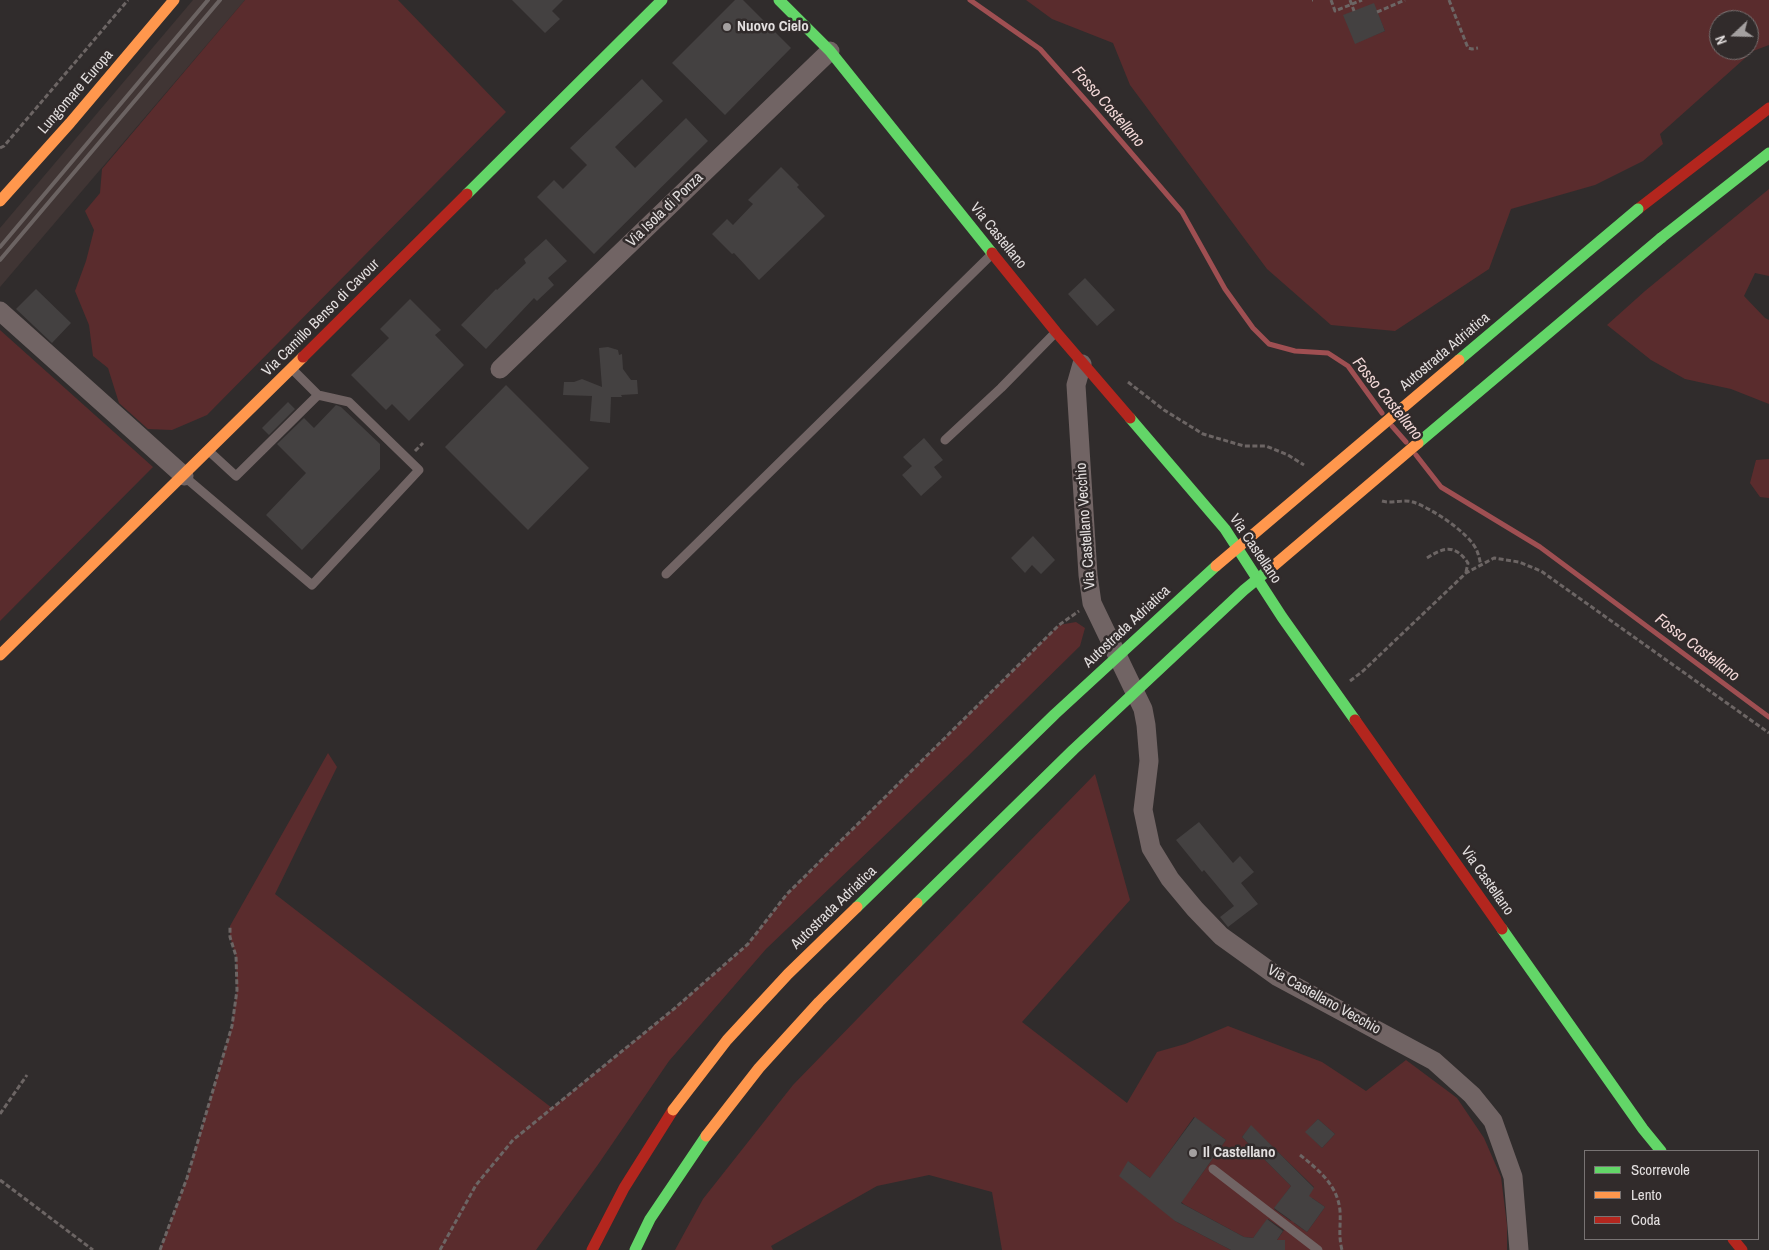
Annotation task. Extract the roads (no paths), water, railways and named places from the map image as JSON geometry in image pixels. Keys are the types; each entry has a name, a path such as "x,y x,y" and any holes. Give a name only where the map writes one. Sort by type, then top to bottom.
{"main road":[{"name":"Lungomare Europa","path":"0,201 70,123 174,0"},
{"name":"Via Camillo Benso di Cavour","path":"0,655 184,476 662,0"},
{"name":"Via Castellano","path":"779,0 830,51 1082,364 1225,529 1282,617 1637,1121 1660,1150"},
{"name":"Autostrada Adriatica","path":"592,1250 624,1188 673,1110 727,1040 788,974 1055,714 1219,563 1638,209 1769,108"},
{"path":"635,1250 650,1219 706,1136 759,1068 879,940 1073,750 1244,590 1662,238 1769,153"},
{"path":"1734,1240 1742,1250"}],"street":[{"name":"Via Isola di Ponza","path":"500,369 830,51"},
{"path":"0,311 184,476"},
{"name":"Via Castellano Vecchio","path":"1082,364 1076,385 1088,575 1092,603 1143,710 1146,725 1148,761 1143,810 1151,848 1170,879 1221,936 1278,976 1434,1061 1472,1095 1493,1122 1513,1177 1519,1250"}],"lane":[{"path":"666,574 993,253"},
{"path":"945,440 1001,388 1056,332"},
{"path":"184,476 312,585 419,470 349,402 318,395 292,368"},
{"path":"209,451 236,476 318,395"},
{"path":"1213,1169 1318,1250"}],"waterway":[{"name":"Fosso Castellano","path":"970,0 1040,49 1096,112 1182,212 1225,289 1253,328 1269,344 1295,351 1328,353 1348,366 1382,413"},
{"name":"Fosso Castellano","path":"1392,426 1406,442"},
{"name":"Fosso Castellano","path":"1416,455 1441,487 1540,547 1769,717"}],"railway":[{"path":"0,247 208,0"},
{"path":"0,260 220,0"}],"place":[{"name":"Nuovo Cielo","path":"727,27"},
{"name":"Il Castellano","path":"1193,1153"}]}
